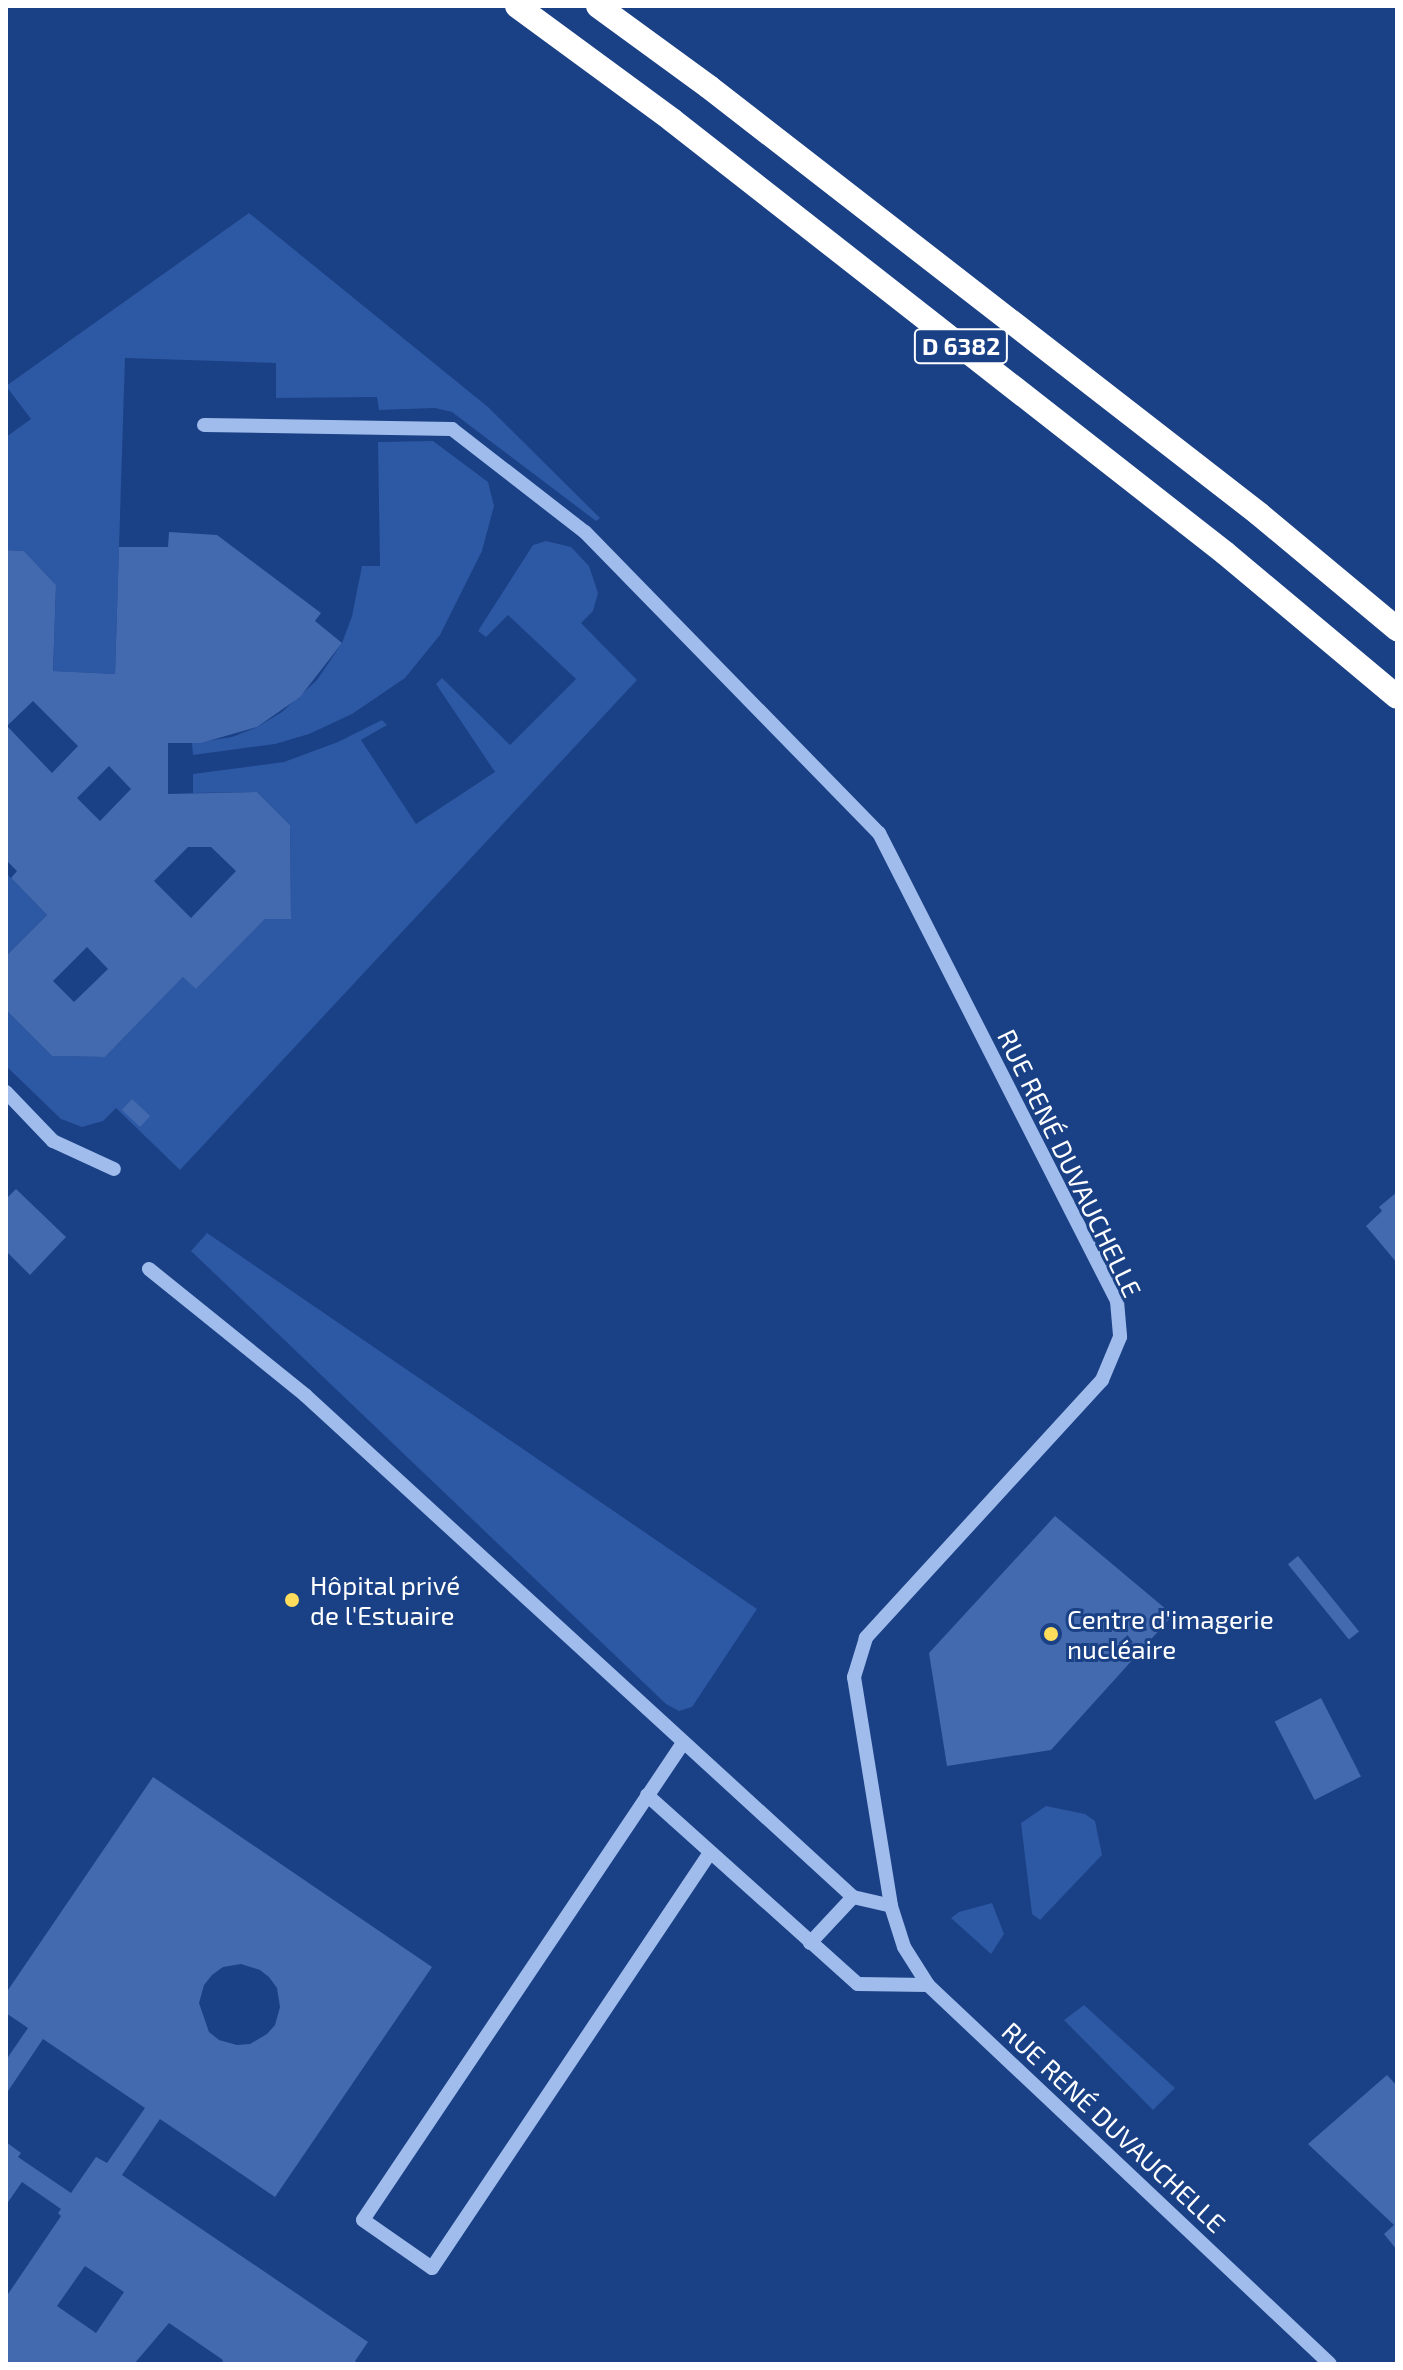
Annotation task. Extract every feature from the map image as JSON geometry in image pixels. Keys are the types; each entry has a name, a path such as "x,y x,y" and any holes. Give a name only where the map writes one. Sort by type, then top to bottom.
{"highway":[{"name":"D 6382","path":"517,6 672,120 1200,533 1397,697"},
{"name":"D 6382","path":"598,6 709,87 1259,514 1397,629"}],"street":[{"name":"RUE RENÉ DUVAUCHELLE","path":"204,425 452,429 585,532 879,833 1117,1301 1120,1337 1102,1380 866,1638 854,1677 891,1906 904,1947 928,1985 1330,2364"},
{"path":"6,1092 53,1141 114,1169"},
{"path":"149,1269 305,1395 853,1897 891,1906"},
{"path":"683,1743 363,2220 432,2268 710,1853"},
{"path":"647,1795 858,1984 928,1985"},
{"path":"810,1943 853,1897"}],"shaded area":[{"path":"249,213 488,407 600,518 596,521 452,412 435,408 379,410 377,397 276,398 276,363 125,358 115,674 53,671 56,585 24,551 6,550 6,437 31,419 6,386"},
{"path":"433,441 488,482 494,506 482,551 440,635 405,678 352,714 309,734 275,744 193,755 192,743 232,737 257,727 282,712 317,680 342,643 352,616 362,566 380,566 378,442"},
{"path":"546,541 571,547 589,566 598,593 593,611 581,623 637,680 180,1170 116,1108 103,1121 82,1127 61,1119 6,1066 6,1010 52,1056 105,1057 183,977 197,988 265,919 291,919 290,825 257,792 193,793 193,774 284,762 338,742 382,720 387,725 361,740 416,824 495,772 436,684 442,678 510,745 576,679 508,615 486,637 478,631 533,545"},
{"path":"6,873 47,915 6,956"},
{"path":"207,1233 757,1609 692,1707 679,1711 666,1704 191,1251"},
{"path":"1046,1806 1085,1814 1095,1821 1102,1855 1040,1920 1032,1914 1021,1823"},
{"path":"992,1903 1004,1934 991,1954 951,1918 959,1912"},
{"path":"1084,2005 1175,2088 1153,2110 1064,2020"}],"building":[{"path":"169,532 217,535 321,613 315,621 342,643 300,697 257,727 201,743 168,743 168,794 257,792 290,825 291,919 265,919 196,989 183,977 105,1057 52,1056 6,1010 6,956 47,915 11,878 17,871 6,860 6,550 24,551 56,585 53,671 115,674 119,547 168,547","holes":["33,701 78,746 52,773 7,726","109,766 131,789 100,821 77,798","188,847 211,847 236,871 191,918 154,881","87,947 108,969 74,1002 53,981"]},
{"path":"132,1099 150,1116 140,1127 122,1110"},
{"path":"16,1189 66,1237 30,1275 6,1251 6,1199"},
{"path":"1397,1192 1397,1263 1366,1226 1382,1211 1379,1207"},
{"name":"Centre d'imagerie nucléaire","path":"1055,1516 1173,1615 1051,1750 947,1766 929,1653"},
{"path":"1298,1556 1359,1631 1349,1640 1288,1564"},
{"path":"1321,1698 1361,1776 1315,1800 1275,1722"},
{"path":"153,1777 432,1967 275,2197 160,2119 122,2175 368,2342 355,2361 359,2364 221,2364 223,2360 169,2323 134,2364 6,2364 6,2297 61,2216 58,2213 61,2209 22,2182 6,2205 6,2142 21,2153 18,2157 71,2193 96,2157 107,2163 145,2108 43,2039 6,2094 6,2060 28,2028 6,2013 6,1993","holes":["241,1964 260,1970 269,1977 277,1988 280,2007 275,2025 267,2034 250,2044 237,2045 219,2040 209,2032 199,2003 204,1985 212,1975 223,1967","85,2266 124,2292 96,2333 57,2306"]},
{"path":"1387,2075 1397,2086 1397,2250 1384,2234 1394,2225 1308,2144"}],"place":[{"name":"Hôpital privé de l'Estuaire","path":"292,1600"},
{"name":"Centre d'imagerie nucléaire","path":"1051,1634"}]}
